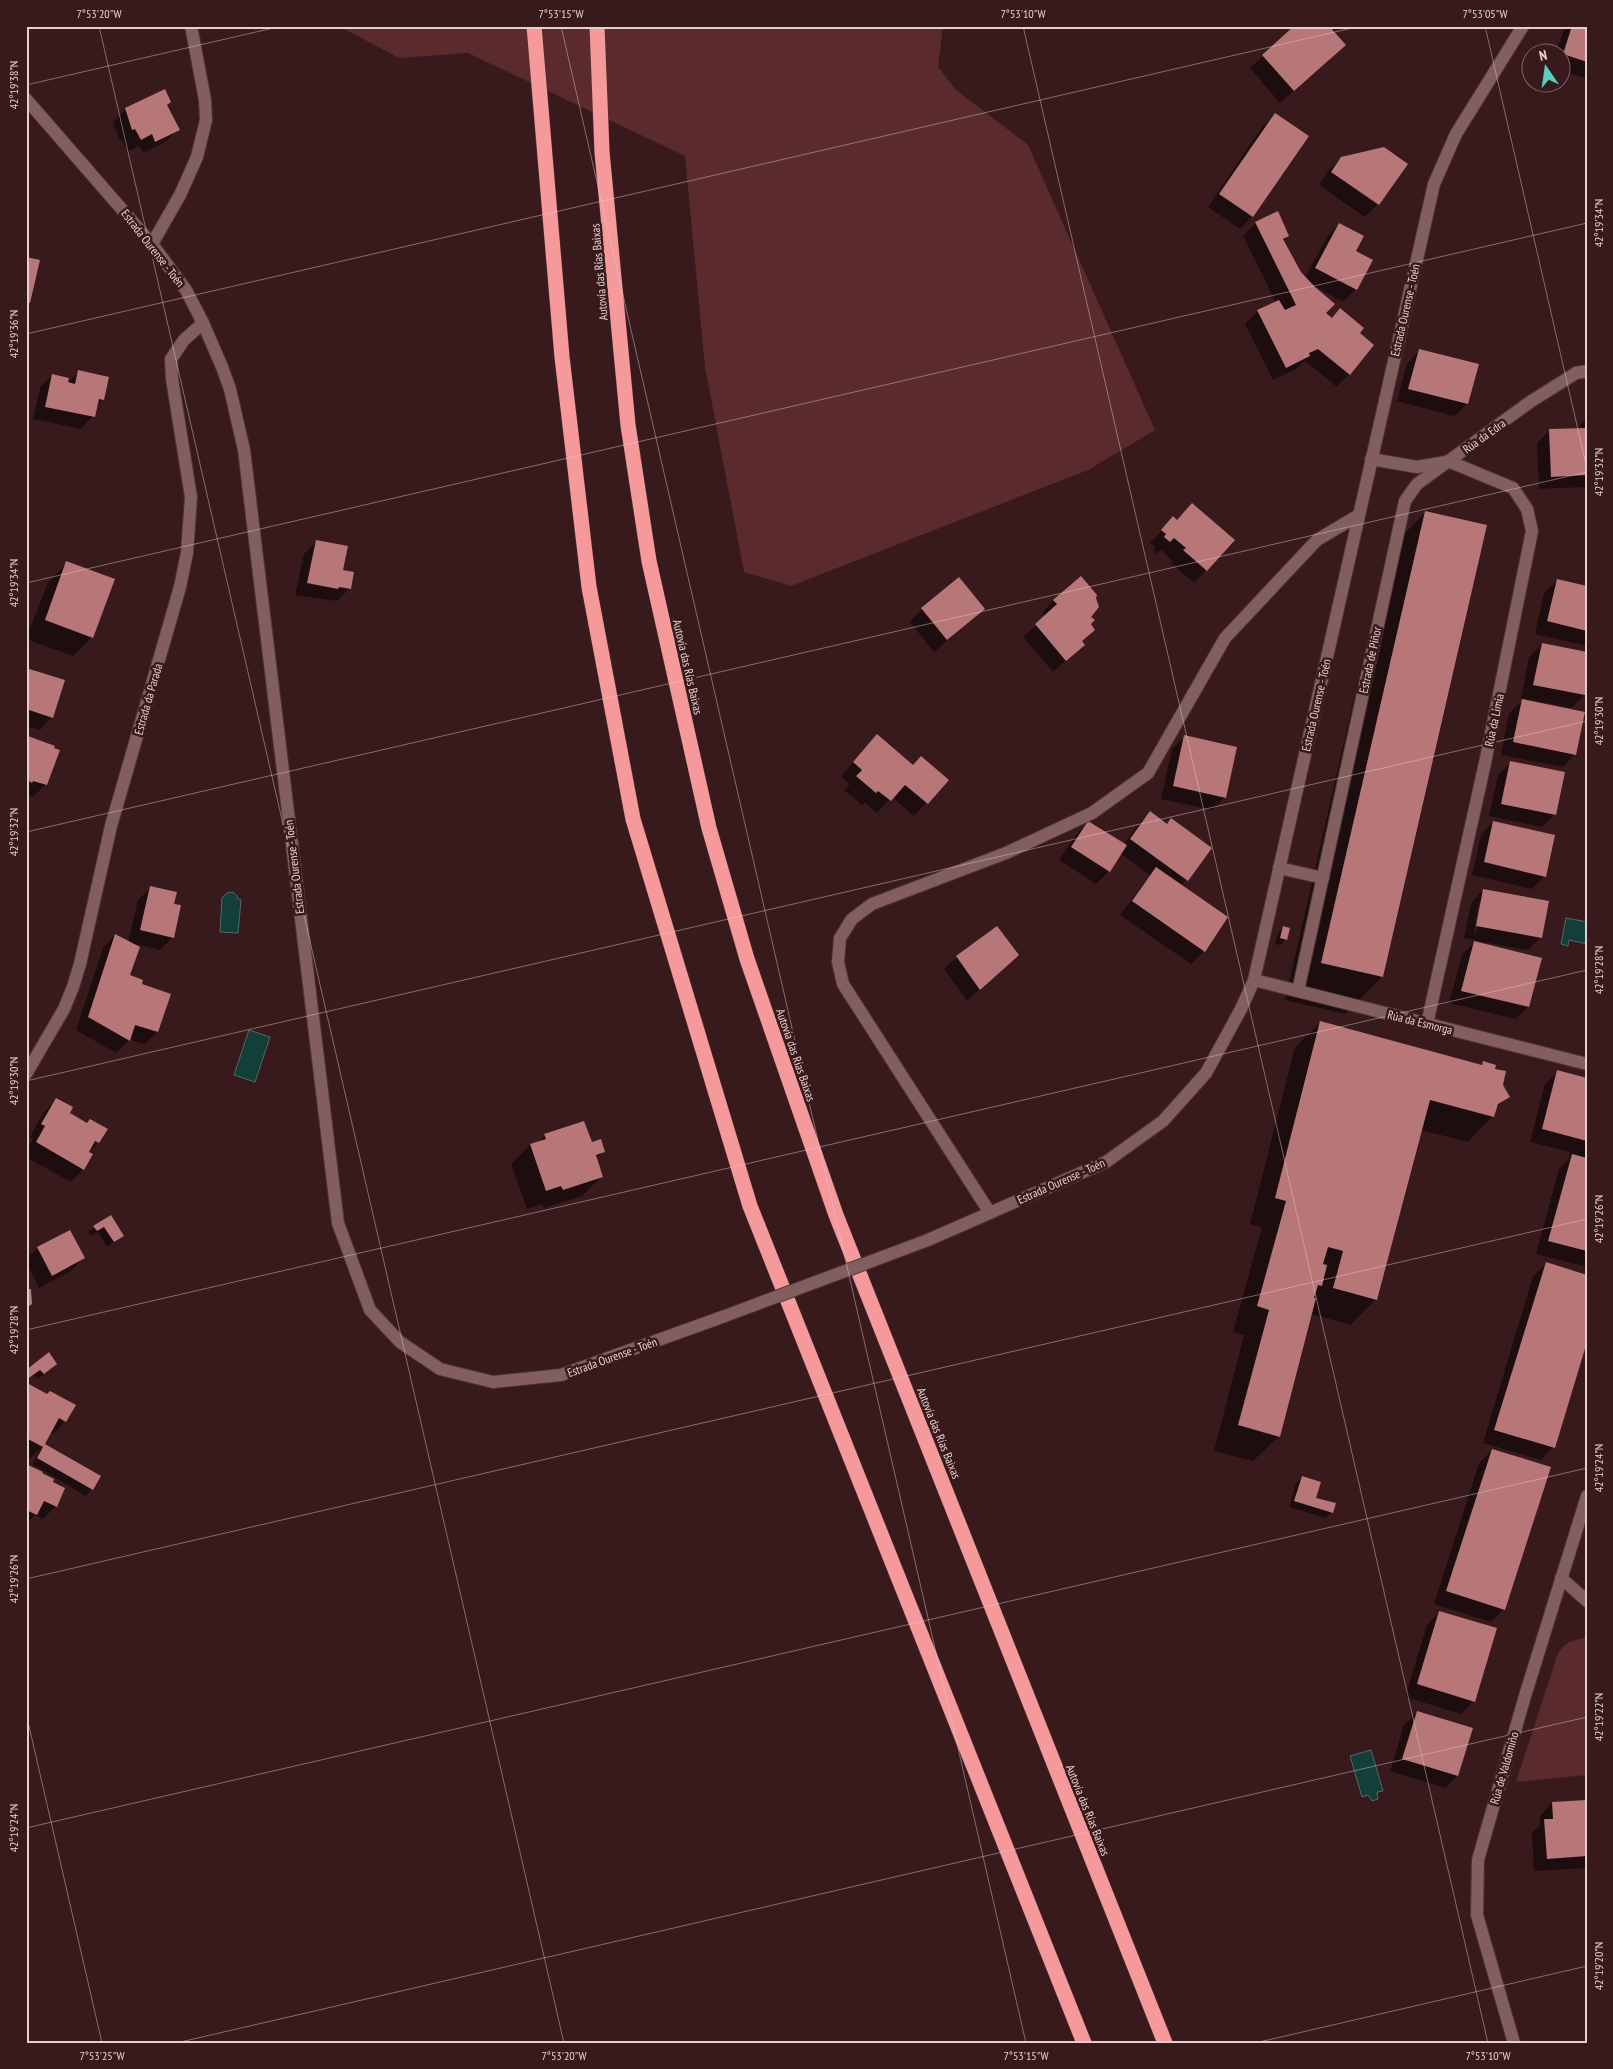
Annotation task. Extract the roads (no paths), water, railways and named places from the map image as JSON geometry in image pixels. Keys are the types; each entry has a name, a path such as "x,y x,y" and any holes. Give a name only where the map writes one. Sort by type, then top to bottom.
{"highway":[{"path":"534,26 562,357 588,577 633,819 750,1206 1084,2043"},
{"name":"Autovía das Rías Baixas","path":"597,26 602,152 628,425 649,561 711,838 747,959 836,1215 1165,2043"}],"street":[{"path":"152,244 180,195 197,157 206,120 205,100 191,26"},
{"name":"Estrada Ourense - Toén","path":"26,99 152,244 186,290 203,322 230,389 244,450 338,1223 370,1310 400,1342 440,1369 493,1382 561,1375 928,1240 1106,1162 1163,1121 1206,1073 1241,1009 1254,980 1434,184 1456,134 1523,26"},
{"name":"Estrada da Parada","path":"26,1074 64,1009 73,987 80,964 111,826 180,587 187,554 191,498 172,379 171,360 184,340 203,322"},
{"name":"Rúa da Edra","path":"1372,459 1417,467 1448,461 1530,402 1576,373 1587,371"},
{"name":"Estrada de Piñor","path":"1298,991 1405,501 1418,484 1448,461"},
{"name":"Rúa da Limia","path":"1427,1024 1485,762 1532,531 1527,508 1513,488 1448,461"},
{"path":"990,1212 842,984 838,962 840,938 852,919 872,904 1015,849 1092,813 1148,773 1226,638 1317,540 1359,515"},
{"path":"1279,868 1323,878"},
{"name":"Rúa da Esmorga","path":"1254,980 1587,1064"},
{"name":"Rúa de Valdomiño","path":"1514,2043 1478,1915 1478,1860 1524,1696 1587,1496"},
{"path":"1561,1578 1587,1601"}],"water":[{"path":"233,892 241,900 238,933 220,932 222,898 227,893"},
{"path":"1566,918 1587,922 1587,944 1569,940 1568,946 1561,944"},
{"path":"249,1030 270,1037 255,1082 234,1075"},
{"path":"1371,1750 1383,1791 1377,1792 1378,1799 1372,1801 1368,1795 1362,1797 1350,1756"}]}
